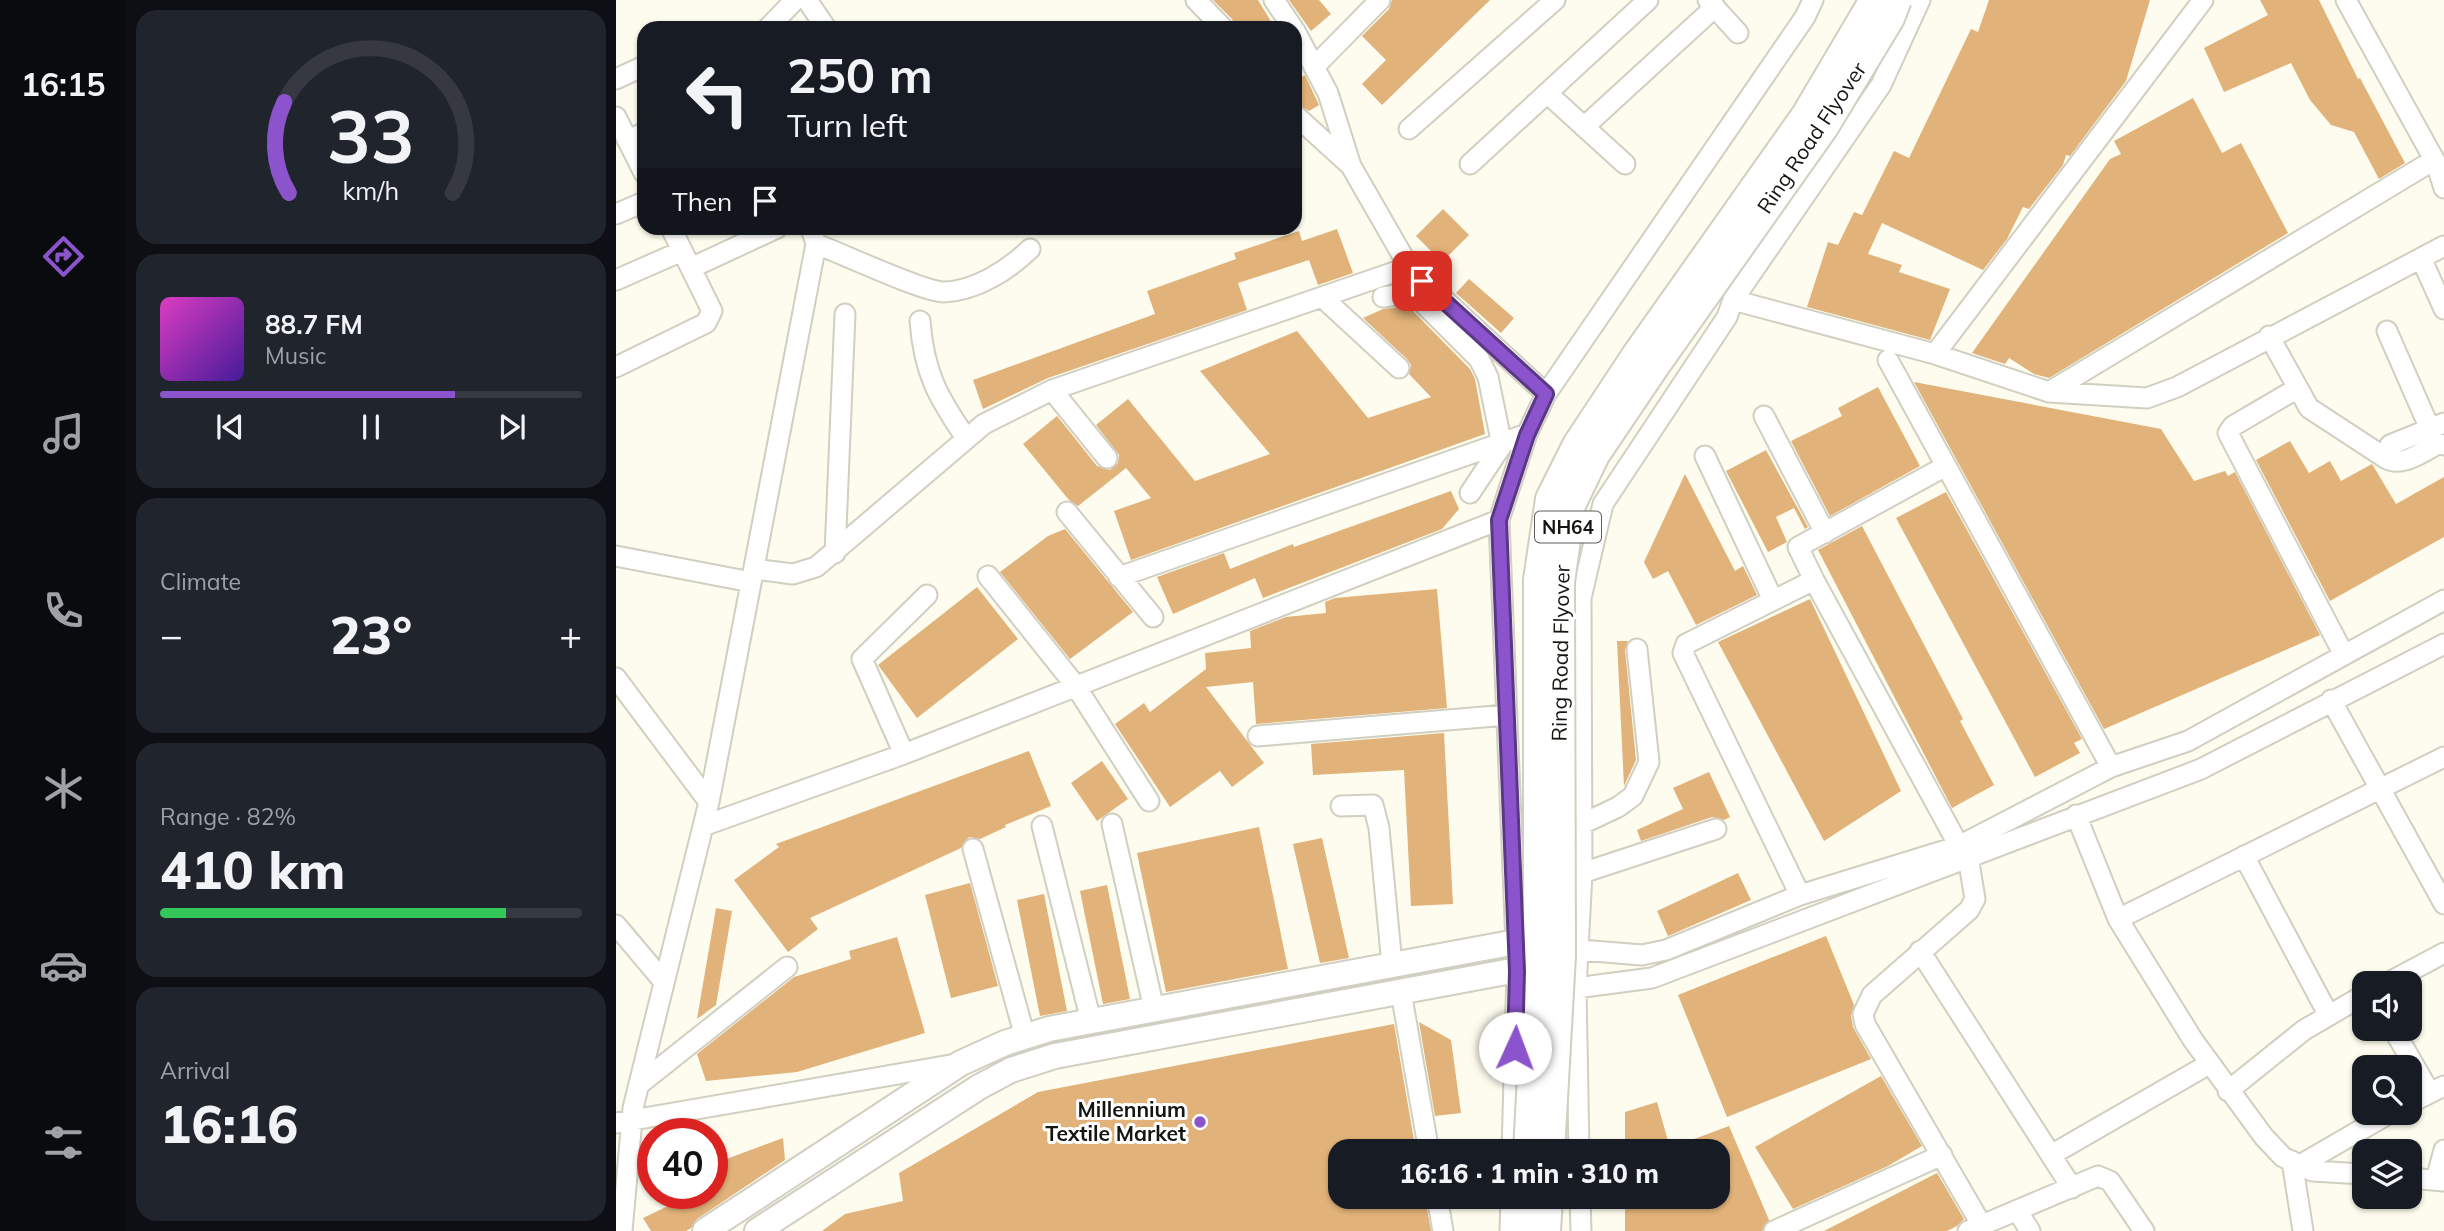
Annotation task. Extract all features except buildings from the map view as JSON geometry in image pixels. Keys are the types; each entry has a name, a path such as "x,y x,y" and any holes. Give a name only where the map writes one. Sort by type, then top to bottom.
{"highway":[{"name":"Ring Road Flyover","path":"1529,1139 1538,959 1538,580 1550,499 1577,445 1637,354 1806,115 1874,0"},
{"name":"Ring Road Flyover","path":"1551,1139 1561,956 1560,582 1571,505 1595,456 1647,377 1824,127 1890,18 1897,0"},
{"path":"1524,1231 1525,1209"},
{"path":"1546,1231 1547,1209"}],"main road":[{"path":"714,1228 961,1063 1025,1037 1091,1021 1516,942"},
{"path":"757,1231 979,1087 1011,1070 1055,1056 1517,971"}],"street":[{"path":"775,21 795,0"},
{"path":"807,0 821,21"},
{"path":"1196,0 1216,21"},
{"path":"1275,0 1289,21"},
{"path":"1314,66 1380,0"},
{"path":"1409,129 1555,0"},
{"path":"1470,164 1648,0"},
{"path":"1579,1139 1576,988 1582,873 1581,598 1603,504 1727,317 1733,300 1881,85 1920,0"},
{"path":"1935,354 2203,0"},
{"path":"2346,0 2438,165 2444,188"},
{"path":"1584,127 1712,4 1738,33"},
{"path":"1512,1139 1517,971 1499,520 1527,435 1546,394 1808,6"},
{"path":"1302,44 1328,93 1351,166 1409,267 1546,394"},
{"path":"616,79 637,69"},
{"path":"1547,93 1625,164"},
{"path":"616,117 637,159"},
{"path":"1302,121 1351,166"},
{"path":"2049,392 2438,165"},
{"path":"616,214 637,205"},
{"path":"616,367 706,323 712,311 674,235"},
{"path":"691,268 762,235"},
{"path":"622,1231 623,1123 641,1083 709,802 814,236 944,292 973,285 1000,273 1030,249"},
{"path":"1733,300 1935,354 2049,392 2147,398 2159,396 2444,246"},
{"path":"616,280 682,251"},
{"path":"2421,258 2444,309"},
{"path":"616,556 752,575 793,574 816,568 967,438 1012,408 1052,390 1409,267"},
{"path":"1383,297 1410,293 1418,297 1471,348 1488,377 1502,445 1470,493"},
{"path":"1322,297 1399,368"},
{"path":"835,553 845,314"},
{"path":"919,321 923,357 932,385 967,438"},
{"path":"2387,331 2437,426 2390,445"},
{"path":"2269,336 2309,408 2395,463 2438,444 2444,445"},
{"path":"1888,360 1944,467 2111,767"},
{"path":"2297,389 2233,426 2228,433 2344,654"},
{"path":"1052,390 1107,458"},
{"path":"1763,416 1825,533"},
{"path":"1119,577 1527,435"},
{"path":"1705,456 1773,600"},
{"path":"1944,467 1798,547 1963,851 1975,899 1969,910 1872,995 1863,1014 1865,1024 1942,1154 1974,1228 2098,1176 2110,1181 2144,1231"},
{"path":"1067,512 1153,617"},
{"path":"703,826 904,754 1499,520"},
{"path":"988,576 1075,685 1149,802"},
{"path":"1800,895 1683,653 1686,644 1814,580"},
{"path":"904,754 862,659 927,595"},
{"path":"1517,971 1576,988 1652,978 1963,851 2111,767 2188,741 2444,600"},
{"path":"1516,942 1642,955 1666,950 1800,895 1963,851 2076,815 2201,769 2444,644"},
{"path":"1582,824 1618,807 1633,796 1649,762 1637,649"},
{"path":"616,678 709,802"},
{"path":"2330,701 2444,904"},
{"path":"1258,736 1507,715"},
{"path":"2118,919 2444,757"},
{"path":"1341,806 1373,805 1379,828 1392,965"},
{"path":"2076,815 2118,919 2210,1064 2264,1138 2283,1157 2312,1171 2352,1173"},
{"path":"1112,824 1154,1009"},
{"path":"1042,826 1091,1021"},
{"path":"1582,873 1717,829"},
{"path":"973,849 1025,1037"},
{"path":"2244,856 2328,1014"},
{"path":"616,925 664,982"},
{"path":"1920,951 2072,1188"},
{"path":"2410,971 2444,953"},
{"path":"641,1083 787,967"},
{"path":"1401,992 1427,1139"},
{"path":"2228,1091 2328,1014 2352,1001"},
{"path":"2401,1041 2437,1090"},
{"path":"623,1123 961,1063"},
{"path":"2051,1155 2210,1064"},
{"path":"2296,1163 2367,1125"},
{"path":"2422,1179 2440,1181 2444,1150"},
{"path":"1773,1231 1942,1154"},
{"path":"2296,1163 2303,1231"},
{"path":"1439,1209 1443,1231"},
{"path":"1510,1231 1511,1209"},
{"path":"1580,1209 1581,1231"},
{"path":"2017,1210 2030,1231"}],"place":[{"name":"Millennium Textile Market","path":"1200,1122"}],"route":[{"path":"1422,281 1546,394 1527,435 1499,520 1517,971 1515,1048"}]}
